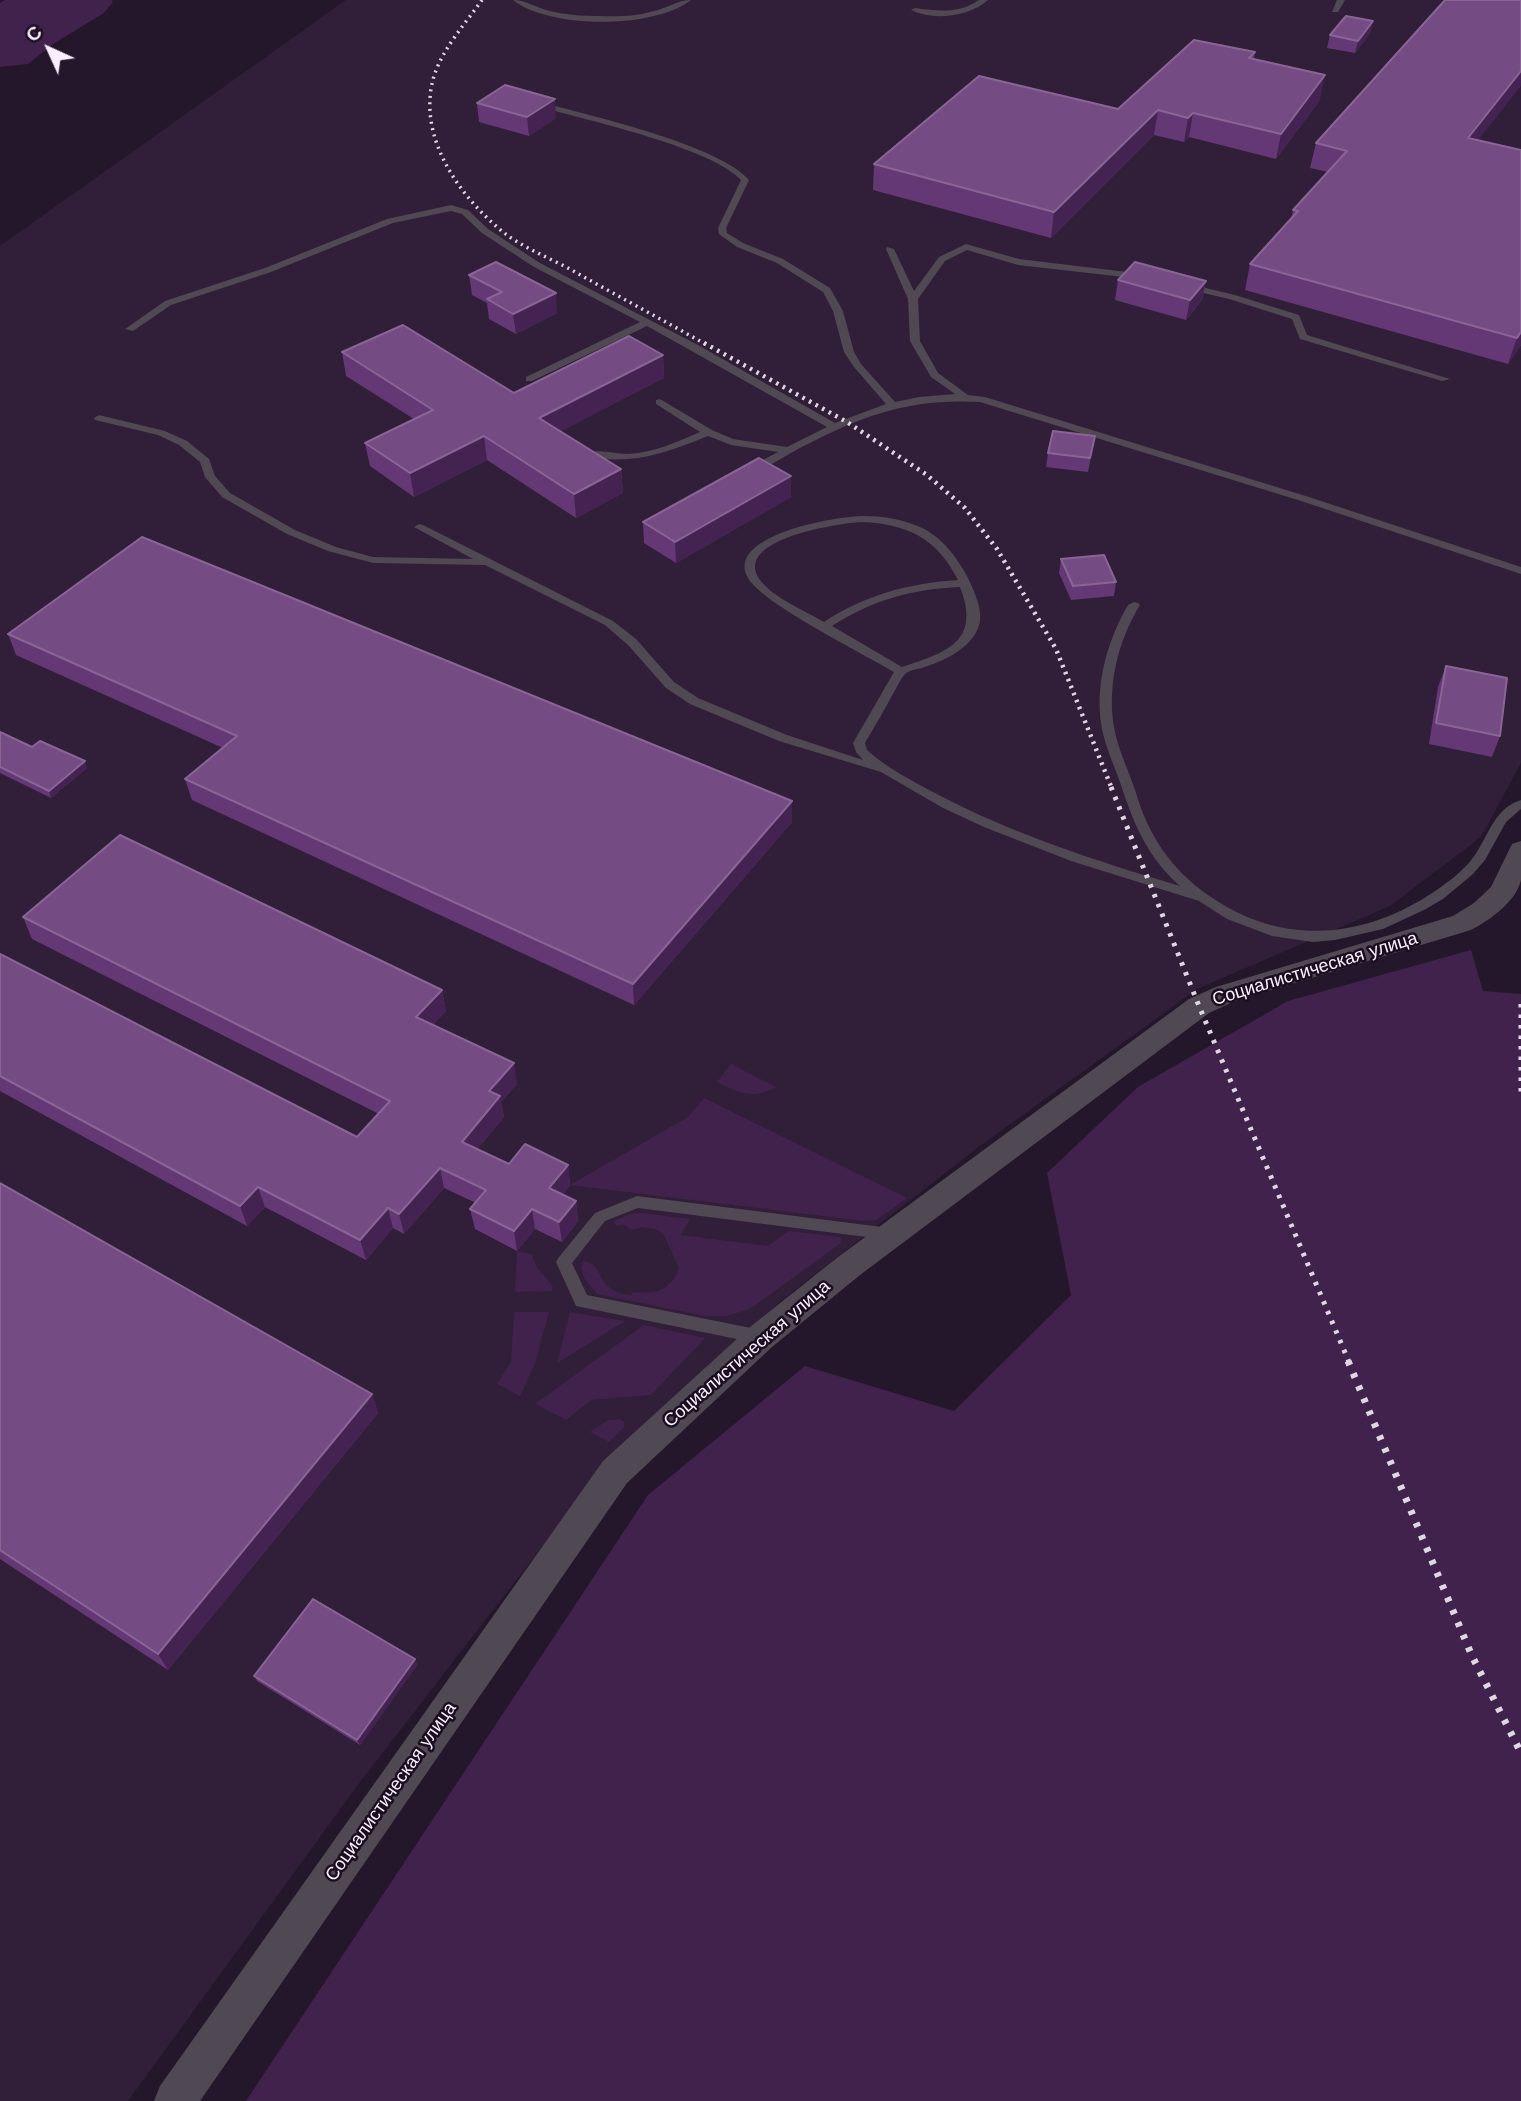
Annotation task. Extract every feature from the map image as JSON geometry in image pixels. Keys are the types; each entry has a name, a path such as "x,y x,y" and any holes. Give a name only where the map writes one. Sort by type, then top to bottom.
{"street":[{"name":"Социалистическая улица","path":"175,2101 615,1472 761,1337 891,1234 1199,1006 1226,994 1471,919 1493,904 1514,873 1521,850"}],"lane":[{"path":"517,0 523,6 548,14 618,17 666,12 687,0"},
{"path":"915,10 954,14 969,10 984,0"},
{"path":"1335,10 1341,0"},
{"path":"547,106 663,140 737,169 745,180 722,228 723,234 780,261 827,290 838,311 849,352 892,405"},
{"path":"130,329 168,303 277,267 390,221 451,208 465,212 485,231 537,265 647,322 835,427"},
{"path":"913,299 942,259 966,247 1018,262 1146,277"},
{"path":"890,249 913,299 915,341 934,375 965,397"},
{"path":"1183,286 1296,317 1303,337 1446,379"},
{"path":"529,379 647,322"},
{"path":"744,474 835,427 892,405 933,396 965,397 981,399 1292,495 1521,571"},
{"path":"660,402 708,432 740,445 787,450"},
{"path":"99,418 161,433 183,443 205,461 210,477 226,495 291,532 332,549 373,560 488,562"},
{"path":"590,454 612,458 642,457 708,432"},
{"path":"887,772 862,752 859,743 901,671 941,656 971,633 975,625 975,616 954,562 937,544 917,530 898,523 849,520 819,523 793,531 755,553 751,559 751,571 760,586 792,609 901,671"},
{"path":"419,527 609,623 632,642 670,685 694,701 783,738 887,772 970,815 1117,872 1203,898 1249,922 1291,935 1340,934 1366,929 1420,907 1452,886 1479,859 1503,816 1509,809 1521,804"},
{"path":"825,626 862,603 888,592 920,586 964,583"},
{"path":"1135,605 1122,622 1112,650 1108,727 1138,818 1152,846 1181,879 1203,898"},
{"path":"761,1337 582,1301 565,1262 600,1217 637,1202 891,1234"}],"shaded area":[{"path":"5,0 113,2 104,13 53,44 28,64 0,67 0,3"},
{"path":"346,0 1521,0 1521,763 1481,837 1390,906 1197,989 976,1149 781,1301 610,1459 360,1782 128,2101 0,2101 0,246"},
{"path":"1471,950 1483,991 1521,994 1521,2101 246,2101 648,1495 805,1366 954,1411 1071,1295 1047,1173 1138,1087 1288,1001"},
{"path":"731,1064 776,1087 760,1093 746,1094 717,1082"},
{"path":"704,1098 907,1198 876,1220 863,1221 570,1185 688,1117"},
{"path":"630,1214 690,1219 681,1235 768,1246 789,1231 841,1237 841,1243 750,1309 727,1316 705,1316 597,1294 584,1278 581,1268 583,1261 596,1268 610,1288 631,1296 633,1292 655,1292 667,1286 676,1275 679,1268 663,1233 642,1227 632,1230 624,1224 617,1226 614,1221"},
{"path":"517,1251 532,1254 536,1266 553,1287 552,1291 515,1292"},
{"path":"514,1312 549,1312 535,1364 520,1396 497,1384 511,1362"},
{"path":"570,1312 625,1321 557,1363"},
{"path":"644,1325 705,1338 651,1395 591,1400 566,1420 535,1404"},
{"path":"620,1419 624,1422 624,1427 609,1442 590,1432 608,1420"}],"building":[{"path":"1445,0 1521,0 1521,71 1468,138 1521,150 1521,332 1517,338 1250,264 1298,211 1293,210 1347,151 1316,143"},
{"path":"1346,16 1373,21 1358,41 1330,35"},
{"path":"1194,40 1255,52 1249,58 1325,75 1281,134 1193,113 1188,118 1158,110 1054,212 874,164 979,76 1118,109"},
{"path":"505,85 555,99 527,117 477,103"},
{"path":"496,262 556,293 513,314 487,299 502,292 469,275"},
{"path":"1135,262 1206,281 1190,300 1118,280"},
{"path":"403,325 514,393 629,336 663,355 539,418 621,469 574,494 484,436 410,473 365,443 433,410 342,352"},
{"path":"1053,431 1095,436 1090,458 1048,453"},
{"path":"759,458 791,476 675,542 643,522"},
{"path":"142,537 792,801 633,984 185,779 237,736 8,634"},
{"path":"1104,555 1116,582 1073,586 1061,559"},
{"path":"1446,666 1507,678 1500,736 1436,723"},
{"path":"0,732 32,747 40,741 85,761 49,791 0,767"},
{"path":"120,835 442,990 416,1017 514,1063 489,1091 500,1096 462,1142 509,1164 525,1144 568,1165 549,1188 576,1201 559,1222 532,1209 514,1231 470,1209 486,1190 440,1168 399,1214 388,1208 360,1240 258,1187 240,1206 0,1076 0,954 357,1137 390,1101 23,917"},
{"path":"0,1183 372,1394 158,1654 0,1550"},
{"path":"313,1599 415,1659 357,1740 254,1676"}],"railway":[{"path":"482,0 443,56 434,76 430,98 431,121 436,142 457,183 471,201 510,237 707,345"},
{"path":"704,343 847,422 927,475 965,508 997,549 1056,649 1112,789"},
{"path":"1111,787 1199,1006 1349,1362"},
{"path":"1521,1004 1521,1097"},
{"path":"1348,1361 1472,1656 1521,1753"}]}
